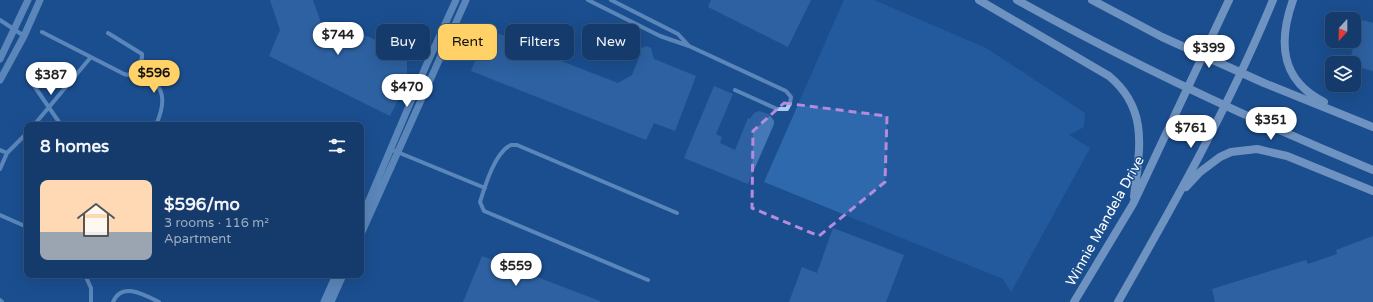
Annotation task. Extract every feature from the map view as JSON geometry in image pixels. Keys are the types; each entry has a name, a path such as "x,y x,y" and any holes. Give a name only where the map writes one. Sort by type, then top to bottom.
{"main road":[{"path":"978,0 1109,76 1121,86 1136,111 1139,128 1133,204"},
{"path":"1017,0 1147,68 1247,116 1373,170"},
{"path":"1092,0 1162,37 1264,83 1369,126"},
{"name":"Winnie Mandela Drive","path":"1074,302 1133,204 1229,0"},
{"path":"1118,302 1180,193 1258,38 1273,0"},
{"path":"1293,0 1286,17 1284,55 1295,79 1301,87 1316,98 1369,126"},
{"path":"1180,193 1200,172 1220,157 1231,152 1257,149 1287,156 1373,190"}],"street":[{"path":"0,59 28,0"},
{"path":"0,80 24,36 40,0"},
{"path":"364,215 390,149 456,0"},
{"path":"364,215 399,152 466,0"},
{"path":"588,0 660,36 689,46 786,92 791,97 790,104 787,109 777,109 735,90"},
{"path":"611,0 678,34 689,46"},
{"path":"0,20 24,36"},
{"path":"42,32 128,75 135,72 142,58 140,52 108,33"},
{"path":"37,122 91,57"},
{"path":"138,67 155,80 162,93 164,103 157,122"},
{"path":"28,77 59,122"},
{"path":"0,169 7,153 24,136"},
{"path":"648,280 484,211 480,202 500,153 506,147 517,145 677,213"},
{"path":"390,149 485,188"},
{"path":"0,150 7,153"},
{"path":"0,215 24,226"},
{"path":"86,278 91,288 91,302"},
{"path":"324,302 335,278"},
{"path":"331,302 342,278"},
{"path":"113,302 118,294 137,291 159,302"}],"highlighted area":[{"path":"784,103 887,116 885,182 819,236 752,208 753,131"}],"shaded area":[{"path":"844,0 874,0 986,48 1085,113 1084,127 1069,135 1090,148 1011,292 1003,279 764,182"}],"building":[{"path":"270,0 313,0 321,23 350,35 352,30 376,40 376,60 407,61 407,77 405,86 390,116 269,56 280,30"},
{"path":"711,0 811,0 788,47 708,7"},
{"path":"1361,20 1373,23 1373,71 1361,68 1361,56 1351,56 1353,48 1361,48"},
{"path":"497,35 505,36 505,60 559,60 618,83 632,75 638,60 640,60 640,48 647,46 651,48 654,59 696,76 675,131 654,123 646,140 471,71 475,60 497,60"},
{"path":"714,86 733,94 716,134 722,137 720,143 735,150 748,118 750,119 754,113 759,111 769,114 774,121 748,184 684,158"},
{"path":"833,228 904,255 886,302 789,302 802,267 817,273"},
{"path":"1373,236 1373,302 1215,302 1212,289 1306,260 1308,264 1337,254 1336,250"},
{"path":"482,256 600,301 600,302 463,302"}]}
